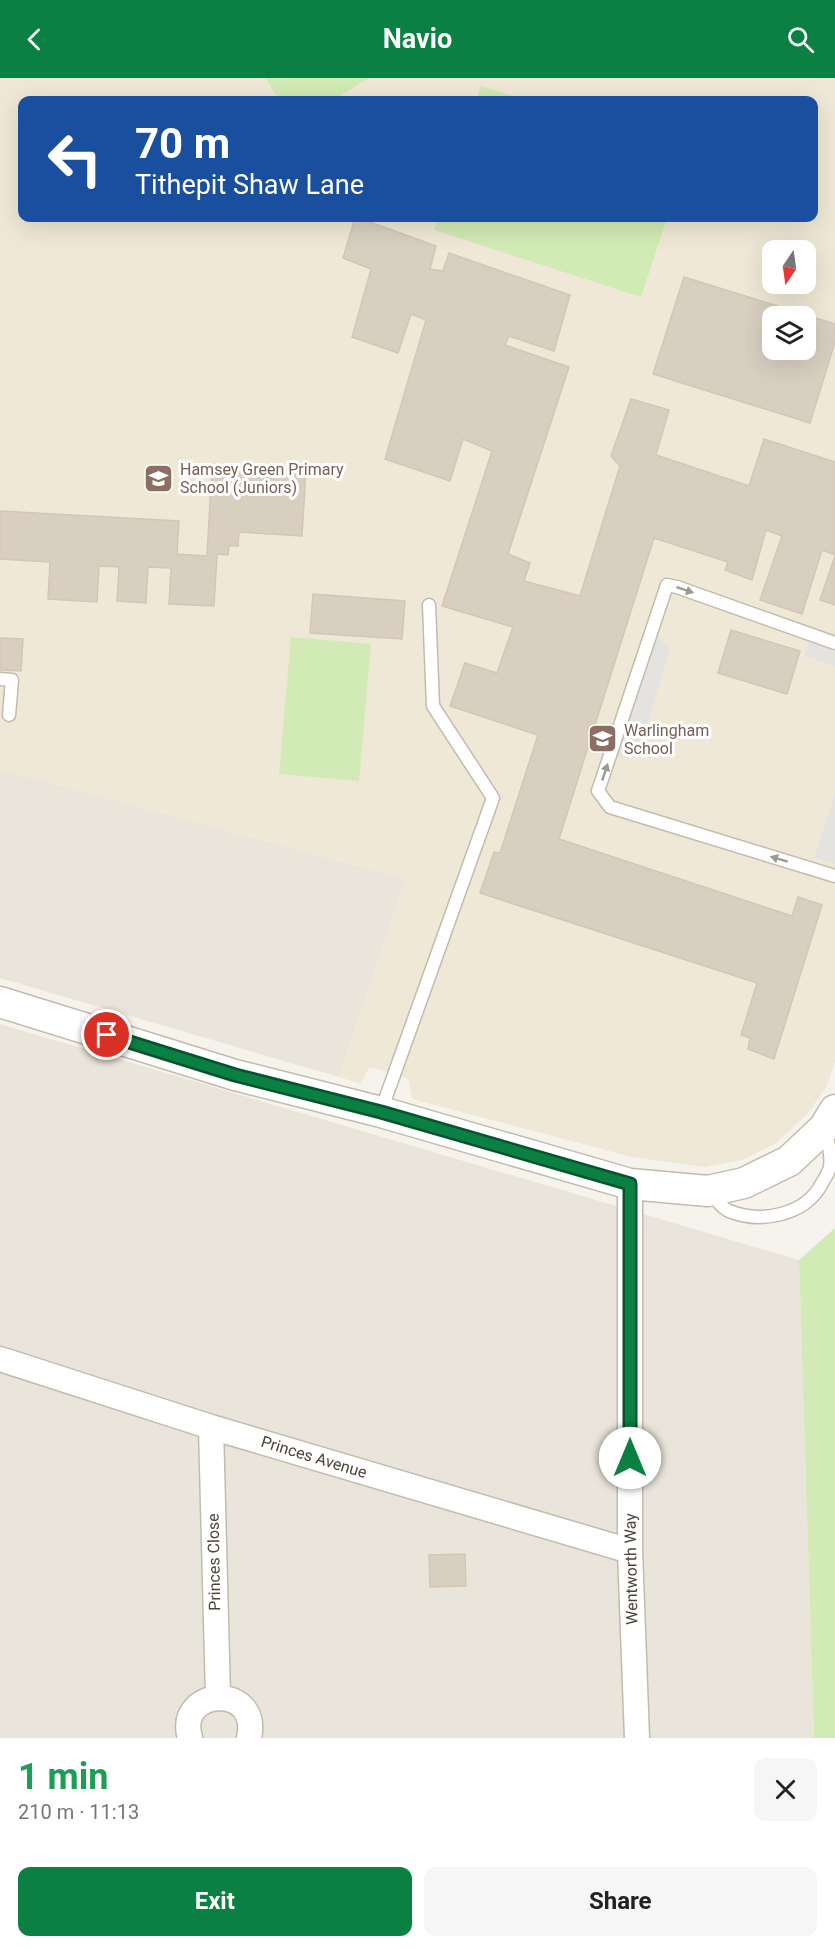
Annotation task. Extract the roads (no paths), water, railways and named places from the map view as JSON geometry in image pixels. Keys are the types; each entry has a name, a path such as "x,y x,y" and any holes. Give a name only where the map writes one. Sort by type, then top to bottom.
{"street":[{"path":"0,1002 235,1075 381,1112 630,1184 708,1191 744,1183 789,1161 830,1119"},
{"name":"Wentworth Way","path":"630,1184 630,1551 637,1738"},
{"name":"Princes Avenue","path":"0,1359 211,1427 630,1551"},
{"name":"Princes Close","path":"211,1427 218,1697"},
{"path":"190,1738 189,1719 194,1709 203,1702 218,1697 230,1699 242,1706 249,1717 251,1728 249,1738"}],"lane":[{"path":"835,643 667,585 598,791 610,807 835,876"},
{"path":"381,1112 493,798 433,706 429,605"},
{"path":"0,679 12,680 9,715"},
{"path":"708,1191 727,1211 749,1215 778,1215 800,1208 818,1192 830,1169 830,1119"}],"place":[{"name":"Hamsey Green Primary School (Juniors)","path":"159,478"},
{"name":"Warlingham School","path":"603,739"}]}
